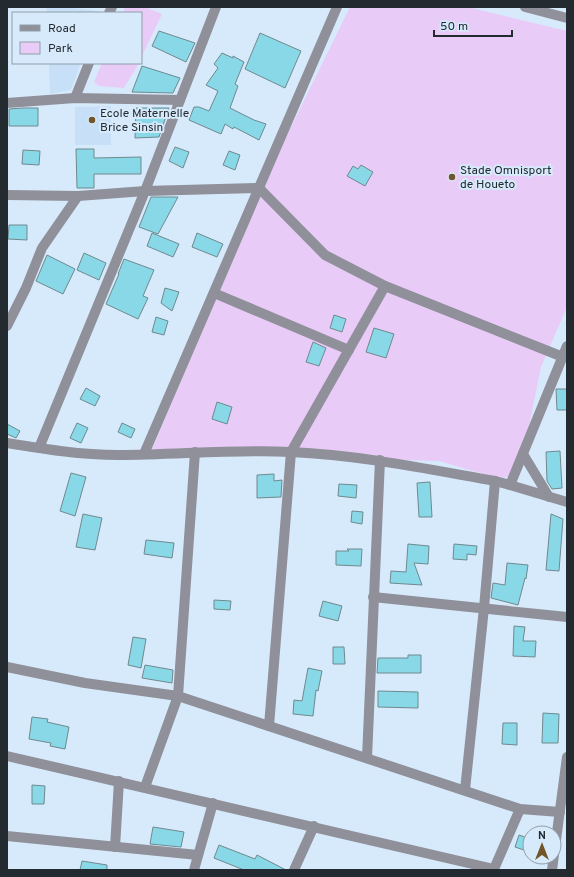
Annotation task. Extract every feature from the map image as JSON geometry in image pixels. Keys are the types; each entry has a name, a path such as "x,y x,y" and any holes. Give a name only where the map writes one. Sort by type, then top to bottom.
{"street":[{"path":"39,448 145,190 216,7"},
{"path":"144,454 337,7"},
{"path":"525,7 567,18"},
{"path":"75,98 89,64"},
{"path":"7,103 75,98 180,100"},
{"path":"7,195 78,196 145,190 259,188 325,255 385,286 562,357"},
{"path":"7,326 26,288 42,248 78,196"},
{"path":"269,726 291,452 385,286"},
{"path":"214,293 349,350"},
{"path":"510,485 567,346"},
{"path":"7,443 60,451 118,455 195,452 291,452 380,460 495,481 567,502"},
{"path":"145,787 178,696 195,452"},
{"path":"523,454 549,497"},
{"path":"367,758 380,460"},
{"path":"465,790 484,608 495,481"},
{"path":"373,597 567,617"},
{"path":"7,667 85,683 178,696 520,809 560,812"},
{"path":"7,756 314,826 494,869 520,809"},
{"path":"552,870 567,757"},
{"path":"115,847 119,781"},
{"path":"194,870 212,803"},
{"path":"294,870 314,826"},
{"path":"7,836 198,855"}],"shaded area":[{"path":"46,7 67,7 99,11 99,12 47,12"},
{"path":"49,64 81,64 71,90 50,94"},
{"path":"111,106 111,145 75,145 75,107"}],"green space":[{"path":"125,7 145,7 162,14 142,56 142,12 123,12"},
{"path":"350,7 468,7 567,31 567,307 541,367 526,441 511,475 500,479 439,461 151,452 262,186"},
{"path":"102,64 138,64 124,88 99,86 94,82"}],"building":[{"path":"159,31 195,43 186,62 152,46"},
{"path":"260,33 301,51 285,88 245,69"},
{"path":"222,53 233,58 233,56 244,62 235,84 238,86 230,108 254,120 266,124 259,140 225,124 221,134 189,120 194,107 199,107 209,111 218,91 206,85 218,68 214,64"},
{"path":"142,66 180,78 173,93 132,92"},
{"path":"38,108 38,126 9,126 9,109"},
{"path":"136,108 169,108 159,137 135,138"},
{"path":"175,147 189,152 183,168 169,161"},
{"path":"76,149 94,149 94,158 141,157 141,174 94,174 94,188 77,188"},
{"path":"23,150 40,151 39,165 22,164"},
{"path":"229,151 240,155 235,170 223,165"},
{"path":"361,165 373,172 365,186 347,176 353,166 358,169"},
{"path":"151,197 178,197 158,234 139,227"},
{"path":"9,225 27,225 27,240 8,239"},
{"path":"152,233 179,244 173,257 147,246"},
{"path":"197,233 223,244 217,257 192,247"},
{"path":"84,253 106,263 99,280 77,270"},
{"path":"47,255 75,269 63,294 36,281"},
{"path":"124,259 154,270 143,296 148,298 138,319 106,304"},
{"path":"165,288 179,292 172,311 161,303"},
{"path":"334,315 346,319 342,332 330,328"},
{"path":"156,317 168,321 164,335 152,332"},
{"path":"374,328 394,334 386,358 366,352"},
{"path":"313,342 326,348 319,366 306,362"},
{"path":"86,388 100,396 95,406 80,399"},
{"path":"556,389 567,389 567,410 557,410"},
{"path":"217,402 232,407 227,424 212,419"},
{"path":"77,423 88,428 81,443 70,438"},
{"path":"122,423 135,429 131,438 118,432"},
{"path":"7,424 20,431 16,438 7,434"},
{"path":"560,451 562,488 552,489 547,481 546,452"},
{"path":"71,473 86,477 75,516 60,511"},
{"path":"274,474 274,481 282,480 281,497 257,498 257,475"},
{"path":"430,482 432,517 419,517 417,483"},
{"path":"339,484 357,485 356,498 338,496"},
{"path":"352,511 363,512 362,524 351,522"},
{"path":"83,514 102,518 95,550 76,547"},
{"path":"551,514 563,519 559,571 546,570"},
{"path":"146,540 174,543 172,558 144,554"},
{"path":"408,544 429,546 428,564 414,563 422,585 390,583 391,571 406,572"},
{"path":"454,544 477,546 476,555 467,554 467,560 453,559"},
{"path":"347,549 362,549 361,566 336,565 336,551 349,551"},
{"path":"507,563 528,565 526,579 525,578 518,605 491,598 493,583 505,585"},
{"path":"214,600 231,601 230,610 214,609"},
{"path":"323,601 342,606 338,621 319,616"},
{"path":"514,626 525,627 523,641 536,641 535,657 513,656"},
{"path":"133,637 146,639 141,668 128,665"},
{"path":"333,647 344,647 345,664 333,664"},
{"path":"408,655 421,655 421,673 377,673 378,658 408,658"},
{"path":"145,665 173,670 172,683 142,678"},
{"path":"308,668 322,671 318,691 316,690 313,716 293,714 294,700 302,701"},
{"path":"378,691 418,692 418,708 378,707"},
{"path":"543,713 559,714 558,743 542,743"},
{"path":"32,717 48,719 47,722 69,727 65,749 50,746 51,743 29,739"},
{"path":"503,723 517,723 517,745 502,744"},
{"path":"32,785 45,786 44,804 32,804"},
{"path":"153,827 184,832 181,847 150,844"},
{"path":"519,835 522,836 522,849 515,847"},
{"path":"219,845 255,859 257,855 286,870 244,870 214,858"},
{"path":"82,861 107,865 107,870 80,870"}],"place":[{"name":"Ecole Maternelle Brice Sinsin","path":"92,120"},
{"name":"Stade Omnisport de Houeto","path":"452,177"}]}
